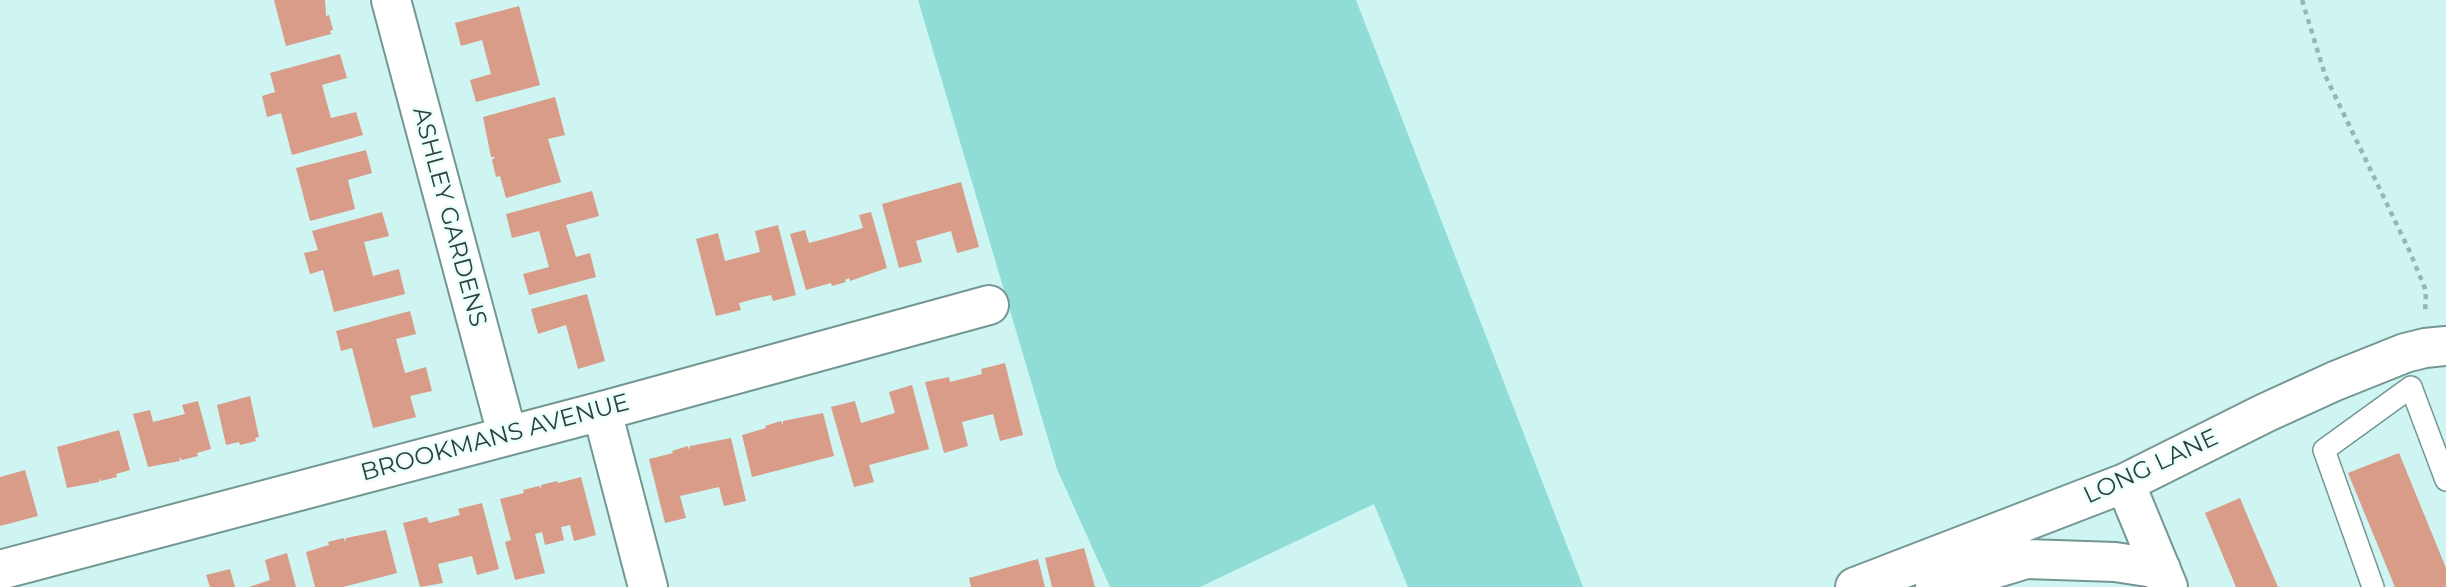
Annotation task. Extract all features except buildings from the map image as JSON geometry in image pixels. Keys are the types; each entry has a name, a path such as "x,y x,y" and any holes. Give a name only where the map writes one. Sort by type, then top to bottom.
{"street":[{"name":"ASHLEY GARDENS","path":"391,0 507,434"},
{"name":"BROOKMANS AVENUE","path":"0,570 602,411 989,305"},
{"name":"LONG LANE","path":"1854,587 1939,574 2265,413 2335,381 2435,347"},
{"path":"602,411 648,587"},
{"path":"2126,483 2164,578"},
{"path":"1939,574 2026,559 2115,562 2164,578"}],"lane":[{"path":"2373,587 2324,450 2412,387 2446,480"}],"path":[{"path":"2302,0 2325,75 2426,291 2435,347"}],"shaded area":[{"path":"918,0 1356,0 1583,587 1408,587 1374,504 1200,587 1110,587 1057,469"}]}
